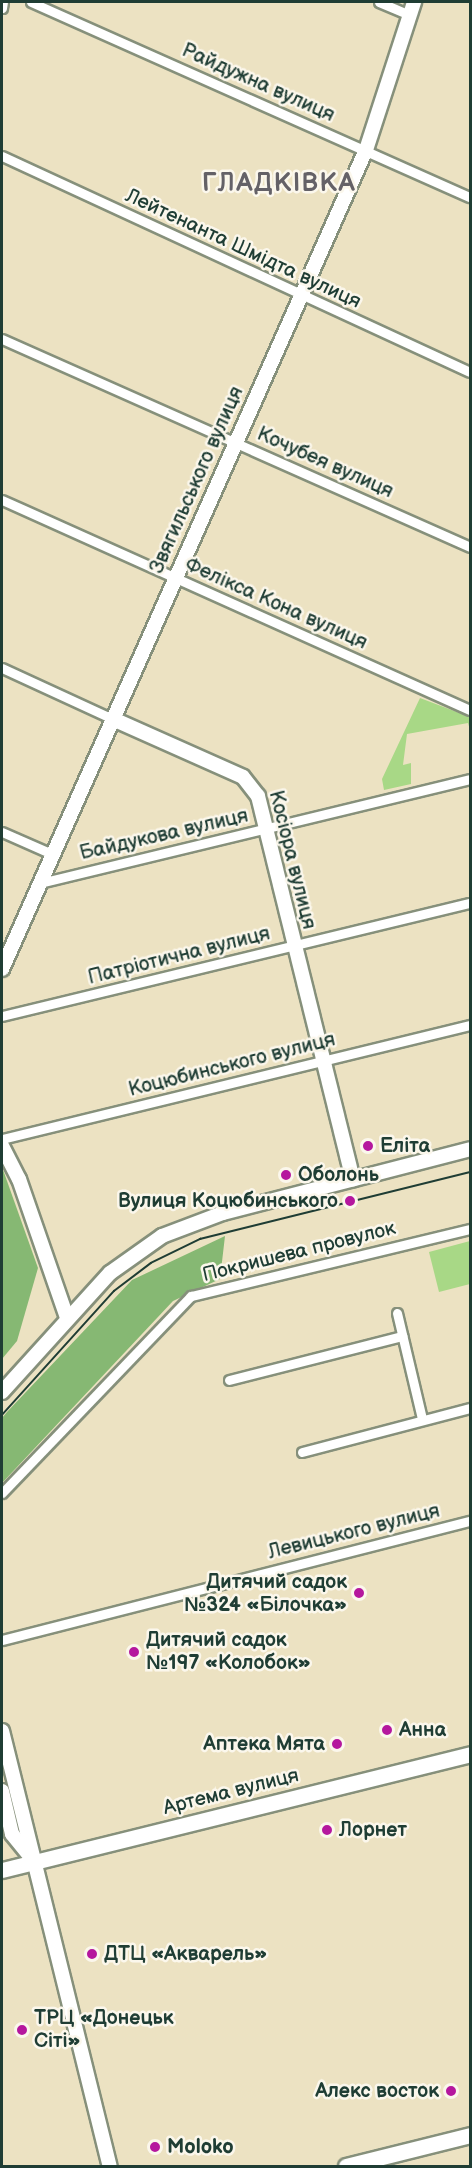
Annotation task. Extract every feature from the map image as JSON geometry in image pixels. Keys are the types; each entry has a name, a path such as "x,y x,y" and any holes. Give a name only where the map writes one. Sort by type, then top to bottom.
{"main road":[{"name":"Артема вулиця","path":"2,1870 471,1754"},
{"path":"346,2166 471,2136"}],"street":[{"path":"2,8 3,2"},
{"name":"Райдужна вулиця","path":"31,2 471,197"},
{"path":"379,2 409,15"},
{"name":"Звягильського вулиця","path":"2,969 366,150 414,2"},
{"name":"Лейтенанта Шмідта вулиця","path":"2,156 301,296 471,372"},
{"name":"Кочубея вулиця","path":"2,339 471,547"},
{"name":"Фелікса Кона вулиця","path":"2,500 471,710"},
{"name":"Косіора вулиця","path":"2,668 243,777 258,796 353,1179"},
{"name":"Байдукова вулиця","path":"40,882 266,830 471,779"},
{"path":"2,832 52,854"},
{"name":"Патріотична вулиця","path":"2,1016 471,903"},
{"name":"Коцюбинського вулиця","path":"2,1139 471,1025"},
{"path":"2,1146 19,1179 67,1318"},
{"path":"2,1392 110,1272 162,1236 223,1213 471,1149"},
{"name":"Покришева провулок","path":"2,1493 191,1296 471,1229"},
{"path":"397,1313 422,1419"},
{"path":"229,1380 402,1336"},
{"path":"302,1452 471,1408"},
{"name":"Левицького вулиця","path":"2,1640 471,1521"},
{"path":"2,1731 110,2166"},
{"path":"2,1791 12,1834 35,1862"}],"green space":[{"path":"420,698 470,717 470,730 468,723 407,734 403,765 411,763 411,784 384,790 382,779"},
{"path":"2,1167 38,1268 17,1341 2,1359"},
{"path":"225,1236 220,1279 173,1301 2,1483 2,1418 7,1412 132,1280"},
{"path":"470,1241 470,1284 439,1292 429,1252"}],"tram line":[{"path":"2,1415 114,1291 151,1263 200,1239 470,1172"}],"place":[{"name":"Еліта","path":"368,1146"},
{"name":"Оболонь","path":"286,1175"},
{"name":"Вулиця Коцюбинського","path":"350,1201"},
{"name":"Дитячий садок №324 «Білочка»","path":"359,1593"},
{"name":"Дитячий садок №197 «Колобок»","path":"134,1652"},
{"name":"Анна","path":"387,1730"},
{"name":"Аптека Мята","path":"337,1744"},
{"name":"Лорнет","path":"327,1830"},
{"name":"ДТЦ «Акварель»","path":"92,1954"},
{"name":"ТРЦ «Донецьк Сіті»","path":"22,2030"},
{"name":"Алекс восток","path":"451,2091"},
{"name":"Moloko","path":"155,2147"}],"district":[{"name":"ГЛАДКІВКА","path":"279,184"}]}
